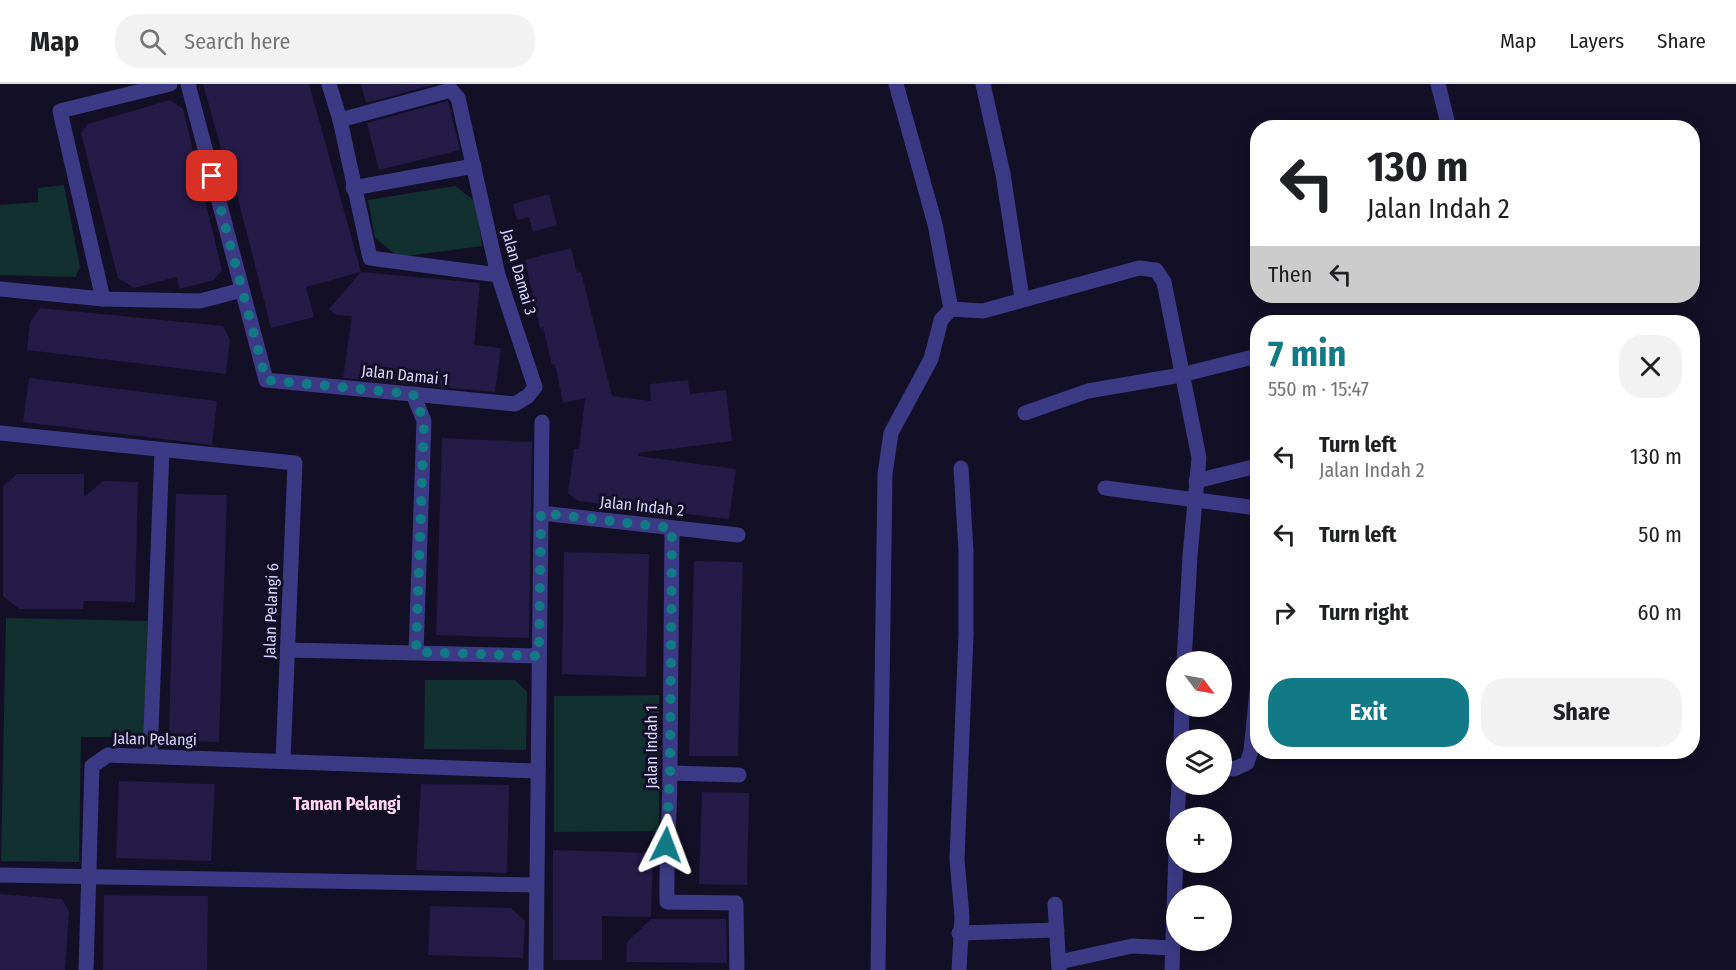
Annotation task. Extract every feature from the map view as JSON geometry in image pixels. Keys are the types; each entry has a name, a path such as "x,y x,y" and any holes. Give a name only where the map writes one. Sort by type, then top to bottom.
{"street":[{"path":"103,299 60,111 170,84"},
{"path":"0,289 103,299 200,302 242,290 188,84"},
{"path":"329,84 340,120 370,258 498,275"},
{"path":"896,84 935,224 951,309"},
{"path":"983,84 1003,174 1022,298"},
{"path":"1438,84 1447,120"},
{"name":"Jalan Damai 3","path":"340,120 452,90 458,98 498,275 535,387"},
{"path":"353,188 474,166"},
{"path":"951,309 983,311 1022,298 1139,268 1155,270 1164,282 1199,458 1194,500 1185,651"},
{"name":"Jalan Damai 1","path":"242,290 266,380 514,404 528,396 535,387"},
{"path":"878,970 885,474 891,432 931,359 941,320 951,309"},
{"path":"1026,413 1088,391 1181,375 1250,358"},
{"path":"413,394 424,421 416,652"},
{"path":"536,970 542,422"},
{"path":"0,433 162,450 150,756"},
{"name":"Jalan Pelangi 6","path":"162,450 295,463 283,761"},
{"path":"959,970 959,933 962,917 957,859 962,785 962,713 966,635 966,551 962,468"},
{"path":"1196,481 1250,468"},
{"path":"1105,488 1250,507"},
{"name":"Jalan Indah 2","path":"541,513 738,535"},
{"name":"Jalan Indah 1","path":"672,528 670,773 666,845 668,903 736,903 737,970"},
{"path":"288,650 539,656"},
{"path":"1232,769 1247,763 1250,754"},
{"name":"Jalan Pelangi","path":"89,877 92,766 108,755 538,771"},
{"path":"670,773 739,775"},
{"path":"0,875 536,885"},
{"path":"86,970 89,877"},
{"path":"1055,904 1059,966 1132,946 1166,948"},
{"path":"959,933 1057,930"},
{"path":"1172,951 1172,970"}],"green space":[{"path":"64,185 80,267 75,277 0,275 0,205 38,202 38,188"},
{"path":"455,186 476,202 482,246 399,257 375,238 368,200"},
{"path":"6,618 147,621 146,737 81,737 79,862 1,861"},
{"path":"425,680 515,680 527,692 526,750 424,749"},
{"path":"659,695 659,831 554,832 554,696"}],"building":[{"path":"203,84 309,84 361,272 306,287 314,317 271,328 234,183 231,184"},
{"path":"361,84 436,84 366,103"},
{"path":"170,100 183,109 222,270 214,280 179,289 177,277 134,288 118,278 81,133 88,124"},
{"path":"448,101 460,150 379,170 367,123"},
{"path":"549,194 557,225 533,232 529,217 517,220 513,204"},
{"path":"571,248 577,273 581,272 612,396 651,401 650,384 688,380 690,394 726,390 732,441 638,453 638,456 736,469 729,519 578,501 568,493 574,449 579,449 585,398 563,403 555,364 552,365 543,327 540,328 525,260"},
{"path":"361,272 480,283 474,345 501,348 495,392 343,378 352,316 336,315 329,309"},
{"path":"40,308 223,326 230,340 226,374 27,350 30,322"},
{"path":"29,378 217,401 212,445 23,422"},
{"path":"442,438 532,442 529,638 436,635"},
{"path":"17,474 84,474 84,497 103,481 138,482 135,602 84,601 83,609 19,609 3,596 3,486"},
{"path":"176,494 227,495 219,742 177,741 169,730"},
{"path":"564,552 649,554 646,677 562,674"},
{"path":"694,561 743,562 738,756 689,756"},
{"path":"119,781 215,784 211,861 116,858"},
{"path":"421,784 509,785 507,873 416,870"},
{"path":"702,792 749,793 747,885 699,884"},
{"path":"553,850 653,853 651,917 602,916 602,960 553,960"},
{"path":"0,894 62,899 69,912 65,970 0,970"},
{"path":"104,895 208,896 207,970 103,970"},
{"path":"430,906 511,908 525,921 523,958 428,955"},
{"path":"651,919 726,919 727,963 626,962 627,942"}],"district":[{"name":"Taman Pelangi","path":"347,804"}],"route":[{"path":"212,176 266,380 413,394 424,421 416,652 539,656 541,513 672,528 670,773 666,845"}]}
